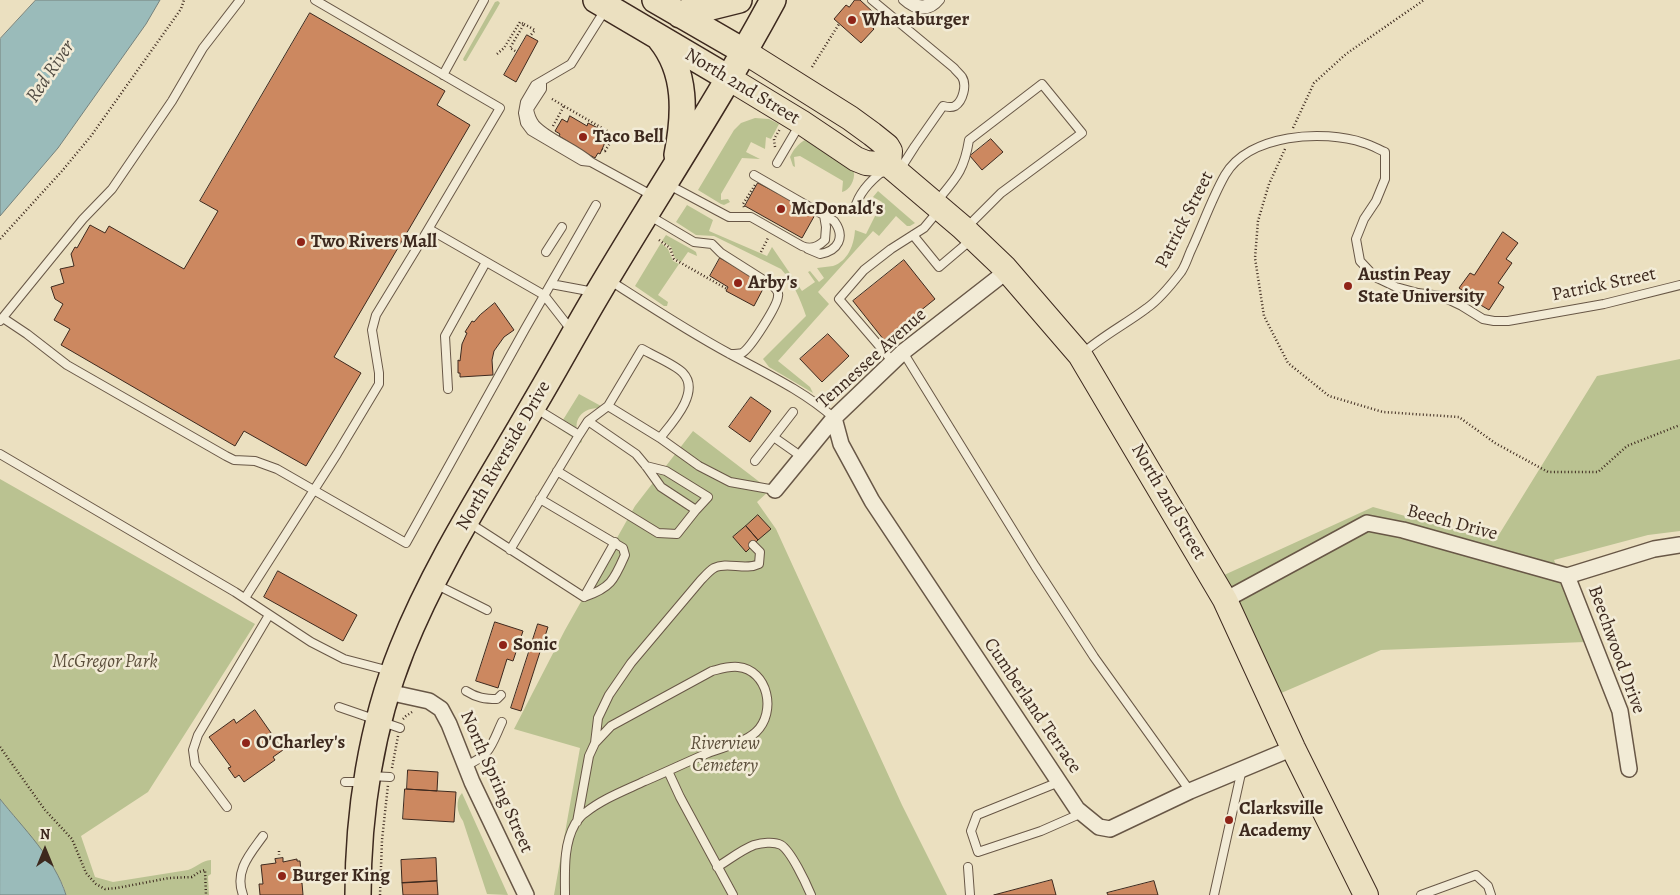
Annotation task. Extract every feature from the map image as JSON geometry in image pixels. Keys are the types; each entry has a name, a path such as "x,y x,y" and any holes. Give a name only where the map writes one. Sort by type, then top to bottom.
{"highway":[{"name":"North 2nd Street","path":"655,0 745,52"},
{"path":"680,15 694,8 707,8 739,0"},
{"name":"North Riverside Drive","path":"358,895 360,840 367,779 390,725 391,682 401,650 432,582 603,286 730,79 773,0"},
{"name":"North 2nd Street","path":"602,3 730,79"},
{"path":"658,36 668,48 675,63 682,91 682,131 661,190"}],"main road":[{"name":"North 2nd Street","path":"745,52 850,118 872,134 887,146 894,169"},
{"name":"North 2nd Street","path":"730,79 801,122 856,159 894,169 938,206 1005,268 1080,355 1225,600 1294,748 1366,895"}],"street":[{"name":"Tennessee Avenue","path":"775,490 834,418 898,357 998,278 1005,268"},
{"name":"Cumberland Terrace","path":"834,418 841,444 872,501 1077,809 1098,827 1110,829 1190,791 1294,748"},
{"name":"Beech Drive","path":"1225,600 1367,523 1403,530 1567,576"},
{"path":"1567,576 1654,549 1680,545"},
{"name":"Beechwood Drive","path":"1567,576 1620,711 1629,769"},
{"name":"North Spring Street","path":"391,682 441,709 526,895"}],"lane":[{"path":"240,0 203,48 172,101 112,189 83,219 1,319 27,334 67,365 226,456 234,460 255,460 276,469 406,542 596,204"},
{"path":"245,598 344,443 379,384 380,373 372,330 376,315 500,108 315,0"},
{"path":"330,8 334,0"},
{"path":"443,74 484,0"},
{"path":"855,208 856,201 869,182 894,169 915,146 943,106 952,107 957,104 964,92 965,85 962,77 954,68 872,0"},
{"path":"903,0 910,6 922,10 933,8 940,0"},
{"path":"908,0 918,4 926,4 934,0"},
{"path":"602,3 571,64 535,85 525,102 523,114 525,123 532,131 582,161 591,162 729,217 751,217 820,254 826,253 837,246 840,237 834,221 754,175"},
{"path":"542,82 542,89 530,110 534,123 591,162"},
{"path":"913,235 939,267 969,234 1001,193 1082,133 1042,84 969,140 966,157 958,176 924,228 913,235 891,249 864,270 839,299 898,357 1094,657 1190,791"},
{"path":"778,163 801,122"},
{"name":"Patrick Street","path":"1080,355 1094,343 1148,307 1177,277 1231,166 1254,149 1270,142 1312,136 1365,143 1385,152 1385,179 1376,201 1364,219 1356,239 1360,261 1375,277 1396,286 1418,293 1441,296 1483,319 1508,321 1604,304 1680,285"},
{"path":"661,190 694,242 712,244 721,253 777,290 776,303 754,340 742,353 730,354"},
{"path":"808,248 816,247 825,240 826,227 824,215"},
{"path":"546,252 562,227"},
{"path":"429,229 544,295 575,334"},
{"path":"448,389 445,336 486,262"},
{"path":"550,284 603,286 746,362 823,408 834,418"},
{"path":"510,550 588,421 608,406 642,349 682,372 688,382 687,396 677,417 660,438"},
{"path":"608,406 660,438 699,466 730,482 775,490"},
{"path":"533,407 579,435"},
{"path":"756,460 775,438 793,412"},
{"path":"588,421 636,454 661,487 696,510"},
{"path":"775,438 802,457"},
{"path":"0,454 245,598 311,642 391,682"},
{"path":"557,471 658,533 677,534 708,497 666,471 646,466"},
{"path":"540,499 624,548 626,555 610,584 599,592 584,597"},
{"path":"466,521 584,597"},
{"path":"584,597 615,542"},
{"path":"596,743 598,718 609,695 631,663 714,568 719,566 752,568 758,564 760,552 753,545"},
{"path":"432,582 486,610"},
{"path":"227,807 195,764 193,750 198,735 269,615"},
{"path":"565,895 565,868 568,842 577,822 584,813 668,771 756,733 767,714 769,703 767,694 758,678 750,671 739,667 725,667 712,671 611,726 596,743 588,756 577,822"},
{"path":"466,691 475,697 486,699 497,699 501,695"},
{"path":"339,707 390,725"},
{"path":"466,766 480,760 488,752 502,722"},
{"path":"1214,895 1242,769"},
{"path":"668,771 733,895"},
{"path":"1059,782 976,815 971,831 978,852 1041,831 1082,813"},
{"path":"243,895 240,885 241,870 263,836"},
{"path":"717,867 754,845 767,843 780,845 786,849 811,895"},
{"path":"968,867 970,895"},
{"path":"1421,895 1476,875 1488,886 1491,895"}],"path":[{"path":"0,239 91,136 181,9 184,0"},
{"path":"497,54 504,48 520,22 535,30 530,36"},
{"path":"517,52 510,48 524,24"},
{"path":"812,67 839,24"},
{"path":"552,99 626,142"},
{"path":"548,134 564,106"},
{"path":"602,150 606,151 615,135"},
{"path":"659,240 670,248 674,259 727,289"},
{"path":"0,747 45,810 72,839 86,873 96,884 105,889 117,888 161,879 192,877 205,870 206,895"}],"green space":[{"path":"498,1 500,3 466,61 464,61 463,59 495,2"},
{"path":"755,118 769,119 779,124 771,139 766,137 765,149 751,142 746,152 760,159 742,158 721,194 721,200 728,199 730,202 724,205 721,204 698,190 734,130 741,123"},
{"path":"805,140 854,172 850,187 842,192 843,181 800,156 794,157 795,167 793,166 790,157 796,147"},
{"path":"878,191 915,223 907,226 896,216 879,236 873,231 818,292 829,304 778,361 810,387 813,393 769,367 763,359 806,316 796,291 781,269 714,236 696,235 676,222 687,205 713,220 709,231 767,256 772,247 802,291 815,282 808,272 810,271 819,282 824,278 817,268 833,266 843,260 852,247 855,230 866,234 882,202 873,197"},
{"path":"666,235 696,252 697,256 688,252 681,262 675,258 671,247 662,241"},
{"path":"661,243 668,249 673,261 679,264 658,295 668,302 667,306 664,306 635,286"},
{"path":"1680,359 1680,531 1648,535 1554,560 1585,642 1381,650 1265,700 1211,581 1373,507 1495,541 1597,376"},
{"path":"579,394 601,406 586,411 578,418 577,429 582,441 581,443 558,428"},
{"name":"Riverview Cemetery","path":"693,431 770,490 757,502 776,529 902,805 947,895 554,895 580,748 514,729 565,630 635,506"},
{"name":"McGregor Park","path":"0,479 255,624 148,792 81,836 95,877 113,882 188,870 211,860 211,874 208,876 209,895 66,895 63,885 45,855 0,799"},
{"path":"462,793 508,895 487,894 458,810 458,799"}],"water":[{"name":"Red River","path":"36,0 160,0 146,24 58,148 0,216 0,39"},
{"path":"0,799 46,856 66,895 0,895"}],"building":[{"name":"Whataburger","path":"855,0 860,0 874,13 866,22 874,29 861,43 834,19 846,5 849,7"},
{"name":"Two Rivers Mall","path":"310,13 445,91 437,105 470,125 334,357 361,373 306,466 244,431 235,446 61,345 70,329 54,320 63,304 55,299 51,287 64,283 60,269 74,266 71,254 75,247 77,248 90,225 105,233 109,226 184,269 218,211 200,201"},
{"path":"527,35 538,41 516,82 504,75"},
{"name":"Taco Bell","path":"570,116 587,126 588,123 598,128 596,132 607,138 600,154 598,153 595,158 575,147 555,131 562,119 567,122"},
{"path":"991,139 1003,152 982,170 970,156"},
{"name":"McDonald's","path":"758,183 777,193 778,191 816,213 802,238 745,206"},
{"path":"1503,232 1518,243 1506,259 1512,263 1498,283 1504,287 1489,310 1467,297 1468,294 1459,288 1470,273 1474,275"},
{"name":"Arby's","path":"720,258 751,276 749,279 764,287 754,306 726,291 728,287 710,276"},
{"path":"904,260 935,299 884,340 853,301"},
{"path":"495,303 514,330 504,337 494,351 492,360 493,375 460,377 460,373 458,373 458,360 460,361 462,344 467,333 465,332 472,321 474,322"},
{"path":"828,334 849,356 822,382 800,359"},
{"path":"751,397 771,411 750,442 729,427"},
{"path":"758,515 771,529 758,540 746,526"},
{"path":"746,526 758,540 746,552 733,537"},
{"path":"278,571 357,615 343,641 264,597"},
{"name":"Sonic","path":"495,622 523,631 513,661 507,659 498,688 476,681"},
{"name":"Sonic","path":"538,624 548,627 521,711 511,708"},
{"name":"O'Charley's","path":"255,710 283,750 273,757 275,760 244,782 239,775 235,778 228,768 231,767 209,737 234,719 236,723"},
{"path":"408,770 438,772 437,791 407,789"},
{"path":"405,789 456,792 454,822 403,819"},
{"name":"Burger King","path":"283,858 283,862 297,859 297,861 300,861 301,872 298,873 299,875 302,874 303,881 299,882 302,883 303,895 260,895 259,884 263,884 261,865 276,863 275,859"},
{"path":"436,858 437,881 402,883 401,860"},
{"path":"1052,880 1056,895 994,895"},
{"path":"437,881 438,895 403,895 402,883"},
{"path":"1154,881 1158,895 1108,895 1107,893"}],"place":[{"name":"Whataburger","path":"852,20"},
{"name":"Taco Bell","path":"583,137"},
{"name":"McDonald's","path":"781,209"},
{"name":"Two Rivers Mall","path":"301,242"},
{"name":"Arby's","path":"738,283"},
{"name":"Austin Peay State University","path":"1348,286"},
{"name":"Sonic","path":"503,645"},
{"name":"O'Charley's","path":"246,743"},
{"name":"Clarksville Academy","path":"1229,820"},
{"name":"Burger King","path":"282,876"}]}
